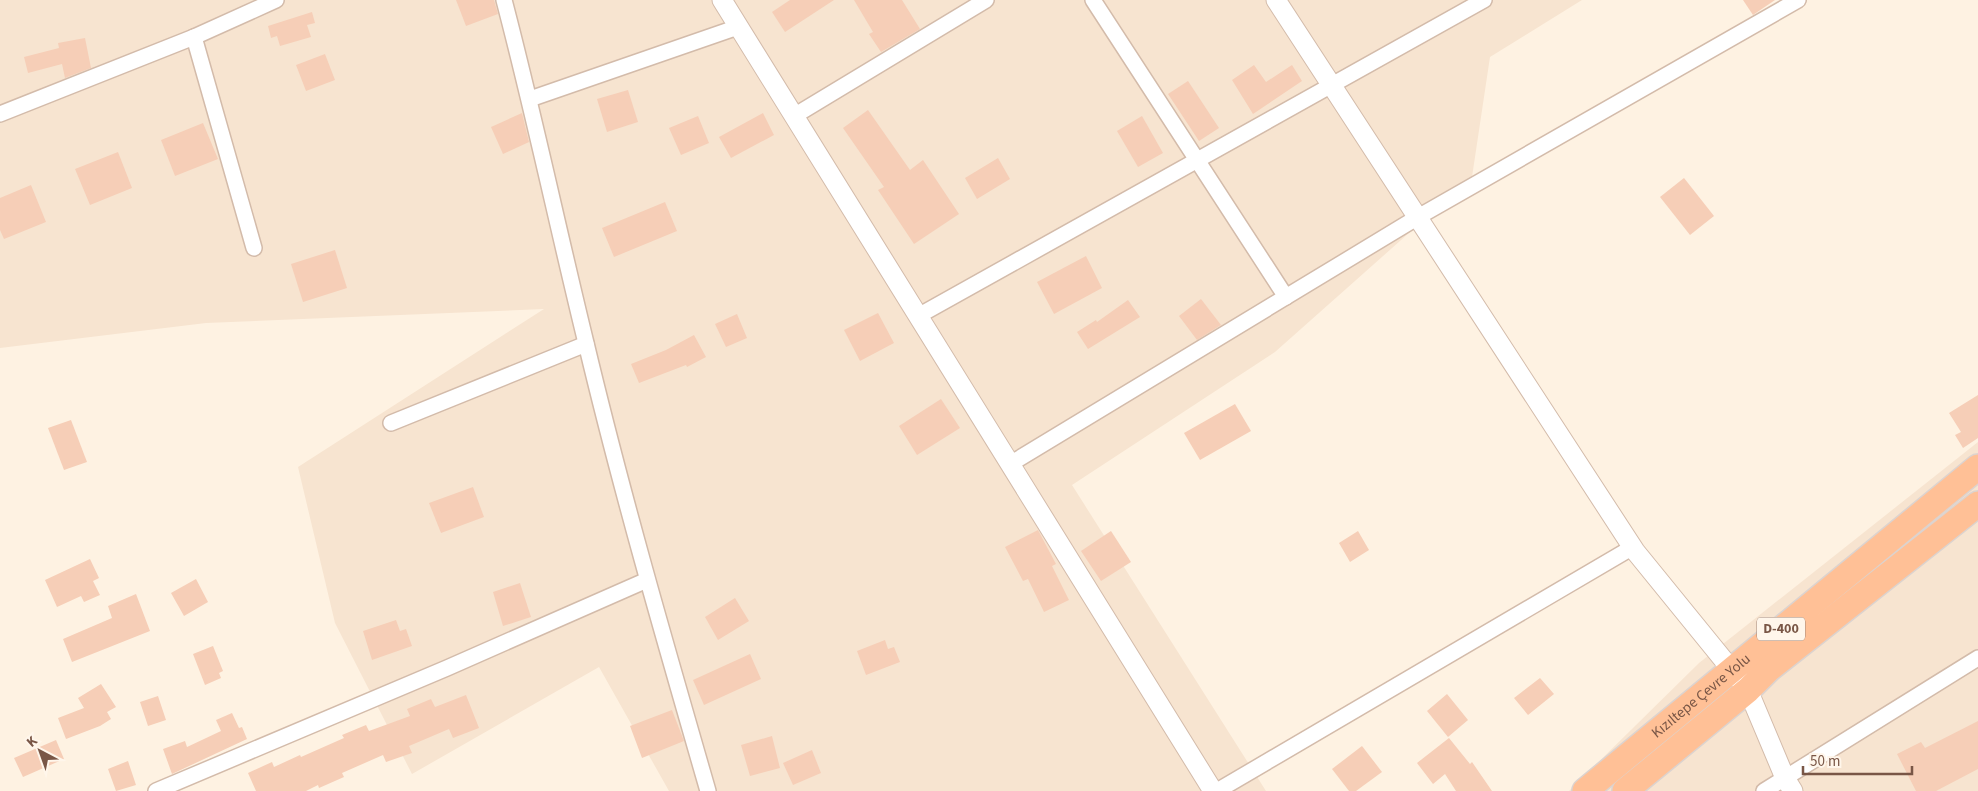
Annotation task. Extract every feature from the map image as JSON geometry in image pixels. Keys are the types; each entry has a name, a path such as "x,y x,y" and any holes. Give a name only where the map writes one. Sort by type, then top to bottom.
{"highway":[{"name":"Kızıltepe Çevre Yolu","path":"1585,791 1978,467"},
{"name":"Kızıltepe Çevre Yolu","path":"1625,791 1748,690 1769,670 1978,504"}],"street":[{"path":"0,114 194,37 276,0"},
{"path":"504,0 530,99 586,344 647,580 708,791"},
{"path":"722,0 1215,791 1633,547"},
{"path":"794,116 986,0"},
{"path":"1093,0 1286,297"},
{"path":"1276,0 1633,547 1748,690 1789,785"},
{"path":"918,316 1484,0"},
{"path":"1010,464 1418,217 1798,0"},
{"path":"530,99 738,27"},
{"path":"194,37 254,248"},
{"path":"391,423 586,344"},
{"path":"156,791 447,668 647,580"},
{"path":"1764,791 1789,785 1978,658"}],"shaded area":[{"path":"0,0 1582,0 1490,57 1472,177 1275,352 1072,485 1266,791 669,791 599,667 412,774 335,623 298,467 544,309 206,323 0,348"},
{"path":"1978,442 1978,791 1569,791 1699,663"}],"building":[{"path":"456,0 494,0 498,14 466,26"},
{"path":"790,0 834,0 785,32 772,12"},
{"path":"854,0 902,0 920,29 881,52 869,34 873,32"},
{"path":"1743,0 1775,0 1753,15"},
{"path":"312,12 315,23 307,25 311,37 280,46 277,36 271,38 268,26"},
{"path":"85,38 91,68 65,78 62,64 28,73 24,57 59,48 58,43"},
{"path":"325,54 335,80 306,91 296,65"},
{"path":"1254,65 1266,82 1292,65 1302,81 1253,114 1232,80"},
{"path":"1188,81 1219,128 1199,141 1168,94"},
{"path":"628,90 638,122 607,132 597,99"},
{"path":"868,110 910,170 923,160 959,214 914,244 878,190 884,187 843,128"},
{"path":"522,113 529,142 503,154 491,127"},
{"path":"763,113 774,135 731,158 719,137"},
{"path":"698,116 709,143 681,155 669,128"},
{"path":"1142,116 1163,153 1138,167 1117,131"},
{"path":"203,123 218,159 175,176 161,140"},
{"path":"118,152 132,188 90,205 75,169"},
{"path":"998,158 1010,179 977,199 965,178"},
{"path":"1684,178 1714,216 1690,235 1660,197"},
{"path":"31,185 46,222 4,239 0,230 0,198"},
{"path":"665,202 677,231 614,257 602,228"},
{"path":"335,250 347,288 303,302 291,264"},
{"path":"1086,256 1102,288 1054,314 1037,282"},
{"path":"1201,299 1221,325 1197,340 1179,316"},
{"path":"1128,300 1140,317 1088,349 1077,332 1096,320 1097,322"},
{"path":"878,313 894,343 860,361 844,330"},
{"path":"737,314 747,338 726,347 715,324"},
{"path":"694,335 706,357 687,367 686,365 639,383 631,364 666,350"},
{"path":"1978,395 1978,438 1963,448 1955,435 1961,432 1949,413"},
{"path":"941,399 960,428 917,455 899,426"},
{"path":"1235,404 1251,431 1200,460 1184,433"},
{"path":"71,420 87,462 64,470 48,428"},
{"path":"473,487 484,517 441,533 429,503"},
{"path":"1038,530 1056,564 1052,566 1069,600 1044,612 1028,579 1023,581 1005,547"},
{"path":"1111,531 1131,562 1101,581 1081,551"},
{"path":"1358,531 1369,550 1350,562 1339,543"},
{"path":"90,559 99,578 93,581 100,595 84,602 81,596 57,607 45,580"},
{"path":"196,579 208,602 184,616 171,593"},
{"path":"520,583 531,617 503,626 493,592"},
{"path":"136,594 150,631 72,662 63,639 112,618 108,606"},
{"path":"735,598 749,621 718,640 705,617"},
{"path":"396,620 400,631 406,629 412,646 372,660 363,631"},
{"path":"885,640 888,649 894,647 900,662 866,675 857,651"},
{"path":"213,646 223,671 219,673 221,678 205,685 193,654"},
{"path":"750,654 761,679 704,705 693,680"},
{"path":"1540,678 1554,694 1528,715 1514,698"},
{"path":"101,684 116,707 107,712 111,719 100,726 66,739 58,718 84,708 78,698"},
{"path":"1447,694 1468,720 1448,737 1427,711"},
{"path":"466,695 479,728 453,738 449,729 409,746 412,753 386,762 383,755 342,773 344,777 319,788 318,785 306,791 256,791 248,773 272,762 274,767 300,755 301,757 344,738 342,735 366,725 369,731 410,716 407,709 431,699 435,707"},
{"path":"158,696 166,720 148,726 140,702"},
{"path":"672,710 684,741 642,758 630,726"},
{"path":"232,713 239,728 242,727 247,739 172,774 163,749 185,741 187,747 221,731 216,720"},
{"path":"1978,721 1978,769 1936,791 1916,791 1897,754 1921,742 1925,748"},
{"path":"772,736 780,768 750,776 741,745"},
{"path":"1449,738 1470,764 1472,762 1492,791 1456,791 1445,774 1433,784 1417,763"},
{"path":"56,740 64,759 23,777 14,758"},
{"path":"1362,746 1382,772 1356,791 1349,791 1332,769"},
{"path":"812,750 821,773 793,785 783,763"},
{"path":"128,761 136,785 116,791 108,769"}]}
